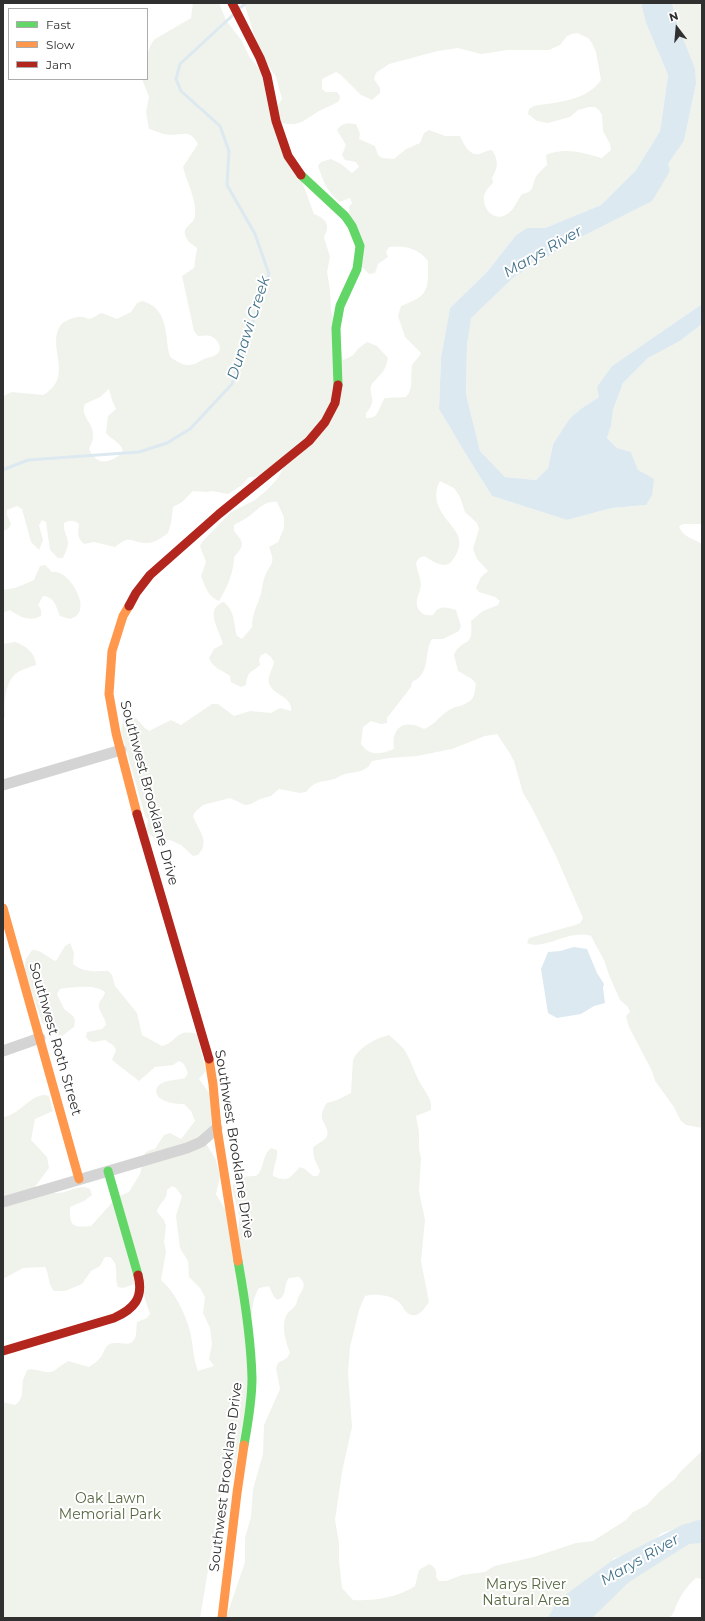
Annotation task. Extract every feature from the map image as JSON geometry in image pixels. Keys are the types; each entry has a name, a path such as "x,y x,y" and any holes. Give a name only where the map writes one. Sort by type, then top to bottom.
{"street":[{"name":"Southwest Brooklane Drive","path":"222,1618 238,1486 251,1403 252,1378 248,1321 217,1128 213,1084 206,1051 142,832 121,750 109,694 112,651 123,616 136,593 150,576 219,514 309,441 325,422 333,408 338,388 338,364 335,336 340,306 357,269 360,246 352,226 345,216 303,178 288,156 276,122 268,76 232,3"},
{"path":"3,785 121,750"},
{"name":"Southwest Roth Street","path":"3,908 79,1179"},
{"path":"3,1051 40,1038"},
{"path":"3,1202 187,1148 201,1142 217,1128"},
{"path":"3,1351 114,1318 123,1314 135,1305 140,1293 140,1283 108,1171"}],"green space":[{"path":"193,3 219,3 226,20 242,41 249,56 262,73 314,214 322,218 327,225 324,237 330,257 327,272 330,289 331,311 336,326 343,360 352,356 367,342 377,346 388,358 384,370 371,387 372,404 366,413 366,418 371,418 378,412 385,398 406,397 410,390 412,366 421,353 405,337 398,316 401,306 422,295 425,290 428,279 428,261 415,250 394,246 389,247 386,252 388,257 378,264 375,273 369,274 361,266 349,212 349,207 352,203 350,198 340,202 332,195 326,186 318,166 321,162 331,159 341,164 352,173 359,167 356,162 345,160 342,155 346,145 337,130 345,124 356,124 360,134 359,139 375,146 378,155 382,158 394,159 406,149 420,143 424,133 429,130 445,136 460,136 469,151 475,154 492,150 497,161 496,171 492,178 493,183 485,192 484,201 485,207 491,214 500,217 511,211 522,194 531,189 537,175 547,165 546,155 560,151 567,151 602,158 611,150 610,144 603,131 602,115 595,107 578,110 570,117 548,123 537,121 528,114 529,109 534,106 562,102 580,96 595,87 601,80 596,52 588,38 577,33 567,36 560,45 549,50 508,50 481,54 458,48 438,51 389,64 376,73 374,79 380,88 380,93 372,100 361,95 336,72 322,79 322,89 326,92 337,92 340,96 339,101 302,122 287,124 281,123 277,107 282,99 276,77 260,53 244,3 641,3 646,23 668,75 660,131 636,170 601,205 545,228 527,228 516,235 487,272 450,308 441,357 439,409 492,496 567,520 612,508 646,505 638,470 631,452 617,448 607,438 611,426 613,410 623,383 648,358 680,341 702,324 702,525 683,524 679,526 683,533 702,544 702,1128 686,1125 681,1121 674,1107 655,1081 652,1071 629,1027 626,1016 630,1012 628,1007 620,1000 604,960 591,936 574,935 542,944 534,945 527,943 529,938 575,925 580,923 583,918 555,854 523,793 514,761 497,734 485,736 452,749 417,756 372,761 364,770 318,782 312,785 306,792 300,793 279,789 271,796 260,799 251,804 245,805 230,798 203,805 195,812 193,816 203,840 202,850 198,855 193,856 181,845 170,840 159,840 154,838 146,831 148,820 145,816 121,731 124,716 135,717 149,731 171,720 181,725 212,704 218,704 234,716 250,711 271,713 280,708 291,711 289,702 274,691 269,683 274,662 266,653 261,655 259,660 260,665 249,674 246,685 241,687 231,682 230,676 213,665 209,658 214,649 223,644 214,620 215,609 218,605 224,602 231,610 237,636 242,639 252,627 264,578 272,563 269,547 278,542 284,528 284,517 277,502 268,503 261,506 234,525 234,531 240,538 242,544 240,550 234,557 230,580 219,601 212,597 201,576 206,562 200,546 202,542 231,512 255,500 268,489 278,478 285,464 255,477 249,477 242,485 228,494 212,491 193,491 182,502 173,507 168,533 158,540 150,543 128,540 115,547 94,542 84,544 78,535 79,524 74,521 64,523 68,542 67,548 63,558 58,558 50,550 46,522 42,520 39,525 43,540 39,550 31,542 22,509 17,506 7,510 7,515 11,524 8,529 3,531 3,396 12,392 43,395 52,388 57,381 59,374 56,341 57,333 62,324 74,318 84,317 90,319 102,313 117,319 131,312 137,303 142,301 152,306 159,313 166,331 168,349 173,359 183,364 192,365 215,355 219,351 220,346 213,337 198,336 194,331 182,276 194,268 197,248 191,244 185,234 187,227 193,221 195,216 195,204 183,167 198,144 192,136 186,134 168,135 149,129 146,112 149,97 142,80 148,80 148,53 155,39 191,18","holes":["109,389 116,409 108,416 106,433 118,443 123,452 109,461 100,461 92,455 89,449 93,439 93,433 85,416 84,408 85,404 100,397","440,481 454,488 460,497 465,512 477,523 479,529 473,549 477,559 488,571 481,577 476,588 479,592 495,597 500,601 498,605 483,611 471,621 471,636 467,642 457,649 454,655 458,671 472,679 476,684 474,694 472,699 467,703 449,710 430,726 424,729 411,725 401,727 397,730 395,735 394,749 380,753 372,753 361,744 363,727 371,721 381,724 387,723 387,718 411,687 412,682 418,678 425,668 429,644 432,639 443,639 459,631 461,626 456,610 440,608 433,615 426,615 420,612 417,606 417,599 421,588 416,563 419,558 424,556 438,564 446,565 452,561 457,552 459,544 456,531 442,513 436,499 436,493"]},
{"path":"672,3 702,3 702,304 612,366 599,397 570,418 553,444 548,468 536,480 505,477 480,451 466,394 467,345 470,318 514,277 573,241 652,200 668,164 684,141 696,84"},
{"path":"45,565 52,572 57,572 68,579 77,591 81,604 80,610 75,617 70,619 60,616 53,600 43,596 38,605 41,610 41,616 37,618 25,618 10,610 3,613 3,590 15,588 34,580 40,566"},
{"path":"15,642 23,645 32,653 36,665 18,672 10,681 6,692 5,716 3,718 3,644"},
{"path":"70,943 74,953 73,964 77,967 90,971 108,971 112,975 115,986 137,1013 142,1035 162,1046 171,1042 180,1034 197,1034 206,1071 199,1079 212,1097 217,1115 205,1139 216,1160 220,1177 216,1194 238,1232 239,1218 233,1188 234,1183 237,1179 256,1176 261,1170 266,1155 271,1148 277,1150 273,1176 286,1179 291,1177 300,1167 305,1169 313,1176 318,1176 320,1171 314,1158 313,1148 324,1140 328,1134 322,1118 323,1110 327,1103 351,1093 353,1060 359,1051 368,1044 389,1035 398,1043 408,1055 418,1079 431,1102 431,1110 416,1116 421,1159 419,1191 425,1220 421,1261 429,1302 421,1312 412,1315 405,1310 399,1302 392,1298 378,1295 365,1296 359,1310 350,1347 348,1373 352,1427 342,1472 335,1520 339,1543 342,1588 353,1600 385,1598 408,1590 415,1586 419,1570 429,1564 435,1569 436,1577 439,1581 446,1581 462,1575 485,1572 494,1566 534,1557 576,1543 593,1541 626,1520 633,1512 647,1505 702,1451 702,1523 697,1522 662,1533 644,1548 630,1554 614,1558 567,1618 226,1618 245,1562 245,1538 251,1517 253,1489 263,1454 264,1425 280,1389 276,1368 278,1363 287,1358 290,1353 284,1325 287,1314 297,1303 304,1285 299,1277 289,1278 283,1295 278,1300 274,1297 269,1286 259,1288 255,1296 251,1318 251,1365 244,1413 233,1477 224,1476 200,1618 3,1618 3,1402 15,1405 18,1403 21,1397 23,1380 27,1370 34,1369 44,1372 51,1372 68,1361 89,1367 102,1356 106,1347 110,1344 126,1344 133,1341 136,1336 137,1322 147,1318 150,1314 141,1287 138,1283 123,1288 118,1287 116,1267 110,1257 105,1257 100,1266 91,1271 82,1284 65,1291 54,1291 50,1285 48,1273 45,1267 23,1268 3,1279 3,1117 9,1116 37,1097 43,1095 49,1096 53,1111 35,1119 31,1140 47,1157 49,1168 34,1188 57,1193 82,1187 90,1189 92,1195 84,1201 70,1207 71,1222 80,1227 91,1226 117,1197 129,1192 140,1174 145,1153 155,1149 164,1135 170,1133 181,1139 195,1121 191,1111 184,1104 175,1104 165,1101 157,1095 156,1091 158,1086 163,1082 185,1078 188,1073 184,1064 179,1061 173,1065 155,1067 139,1081 112,1060 116,1050 114,1046 105,1040 94,1042 89,1041 86,1037 87,1032 102,1029 106,1025 99,1007 105,992 101,989 77,987 60,989 57,994 64,1009 73,1016 75,1021 74,1027 62,1036 52,1033 42,1022 24,969 26,959 32,950 36,950 56,961 65,946","holes":["172,1186 176,1188 182,1196 176,1216 180,1248 188,1261 189,1277 200,1288 205,1297 203,1313 210,1328 212,1344 209,1359 214,1366 198,1371 190,1331 185,1317 171,1290 161,1280 166,1252 164,1242 166,1226 164,1220 157,1212 166,1196 167,1190"]},
{"path":"702,1531 702,1579 696,1578 688,1586 670,1617 575,1618"}],"water":[{"name":"Marys River","path":"641,3 672,3 678,26 695,69 696,84 684,141 668,164 670,171 652,201 573,241 514,277 471,318 467,345 466,394 480,451 505,477 536,480 548,468 553,444 570,418 599,397 597,387 612,366 702,304 702,324 680,341 648,358 623,383 613,410 611,426 607,438 617,448 631,452 638,470 654,479 652,495 646,505 612,508 567,520 492,496 439,409 441,357 450,308 487,272 516,235 527,228 545,228 601,205 636,170 660,131 668,75 646,23"},
{"path":"574,947 587,949 597,973 604,984 603,988 605,1003 594,1006 581,1014 557,1018 548,1013 541,969 548,952 560,951"},
{"name":"Marys River","path":"702,1519 702,1543 689,1544 629,1582 592,1618 548,1618 557,1601 613,1560 682,1525"}],"waterway":[{"name":"Dunawi Creek","path":"240,8 246,3"},
{"name":"Dunawi Creek","path":"3,471 28,460 139,452 167,443 190,429 232,384 269,274 255,234 227,185 229,151 220,126 181,91 176,79 180,64 233,15"}],"traffic: fast":[{"path":"301,175 345,216 352,226 360,246 357,269 340,306 336,328 338,385"},
{"path":"108,1171 138,1275"},
{"path":"238,1261 247,1319 252,1378 251,1403 244,1445"}],"traffic: slow":[{"path":"129,606 123,616 112,651 109,694 116,733 137,814"},
{"path":"3,908 79,1179"},
{"path":"209,1059 217,1128 238,1261"},
{"path":"222,1618 244,1445"}],"traffic: jam":[{"path":"232,3 260,58 267,76 276,121 288,156 301,175"},
{"path":"129,606 136,593 150,575 219,514 309,441 325,422 335,403 338,385"},
{"path":"137,814 209,1059"},
{"path":"3,1351 121,1315 136,1302 140,1290 138,1275"}],"park label":[{"name":"Oak Lawn Memorial Park","path":"110,1508"},
{"name":"Marys River Natural Area","path":"526,1594"}]}
